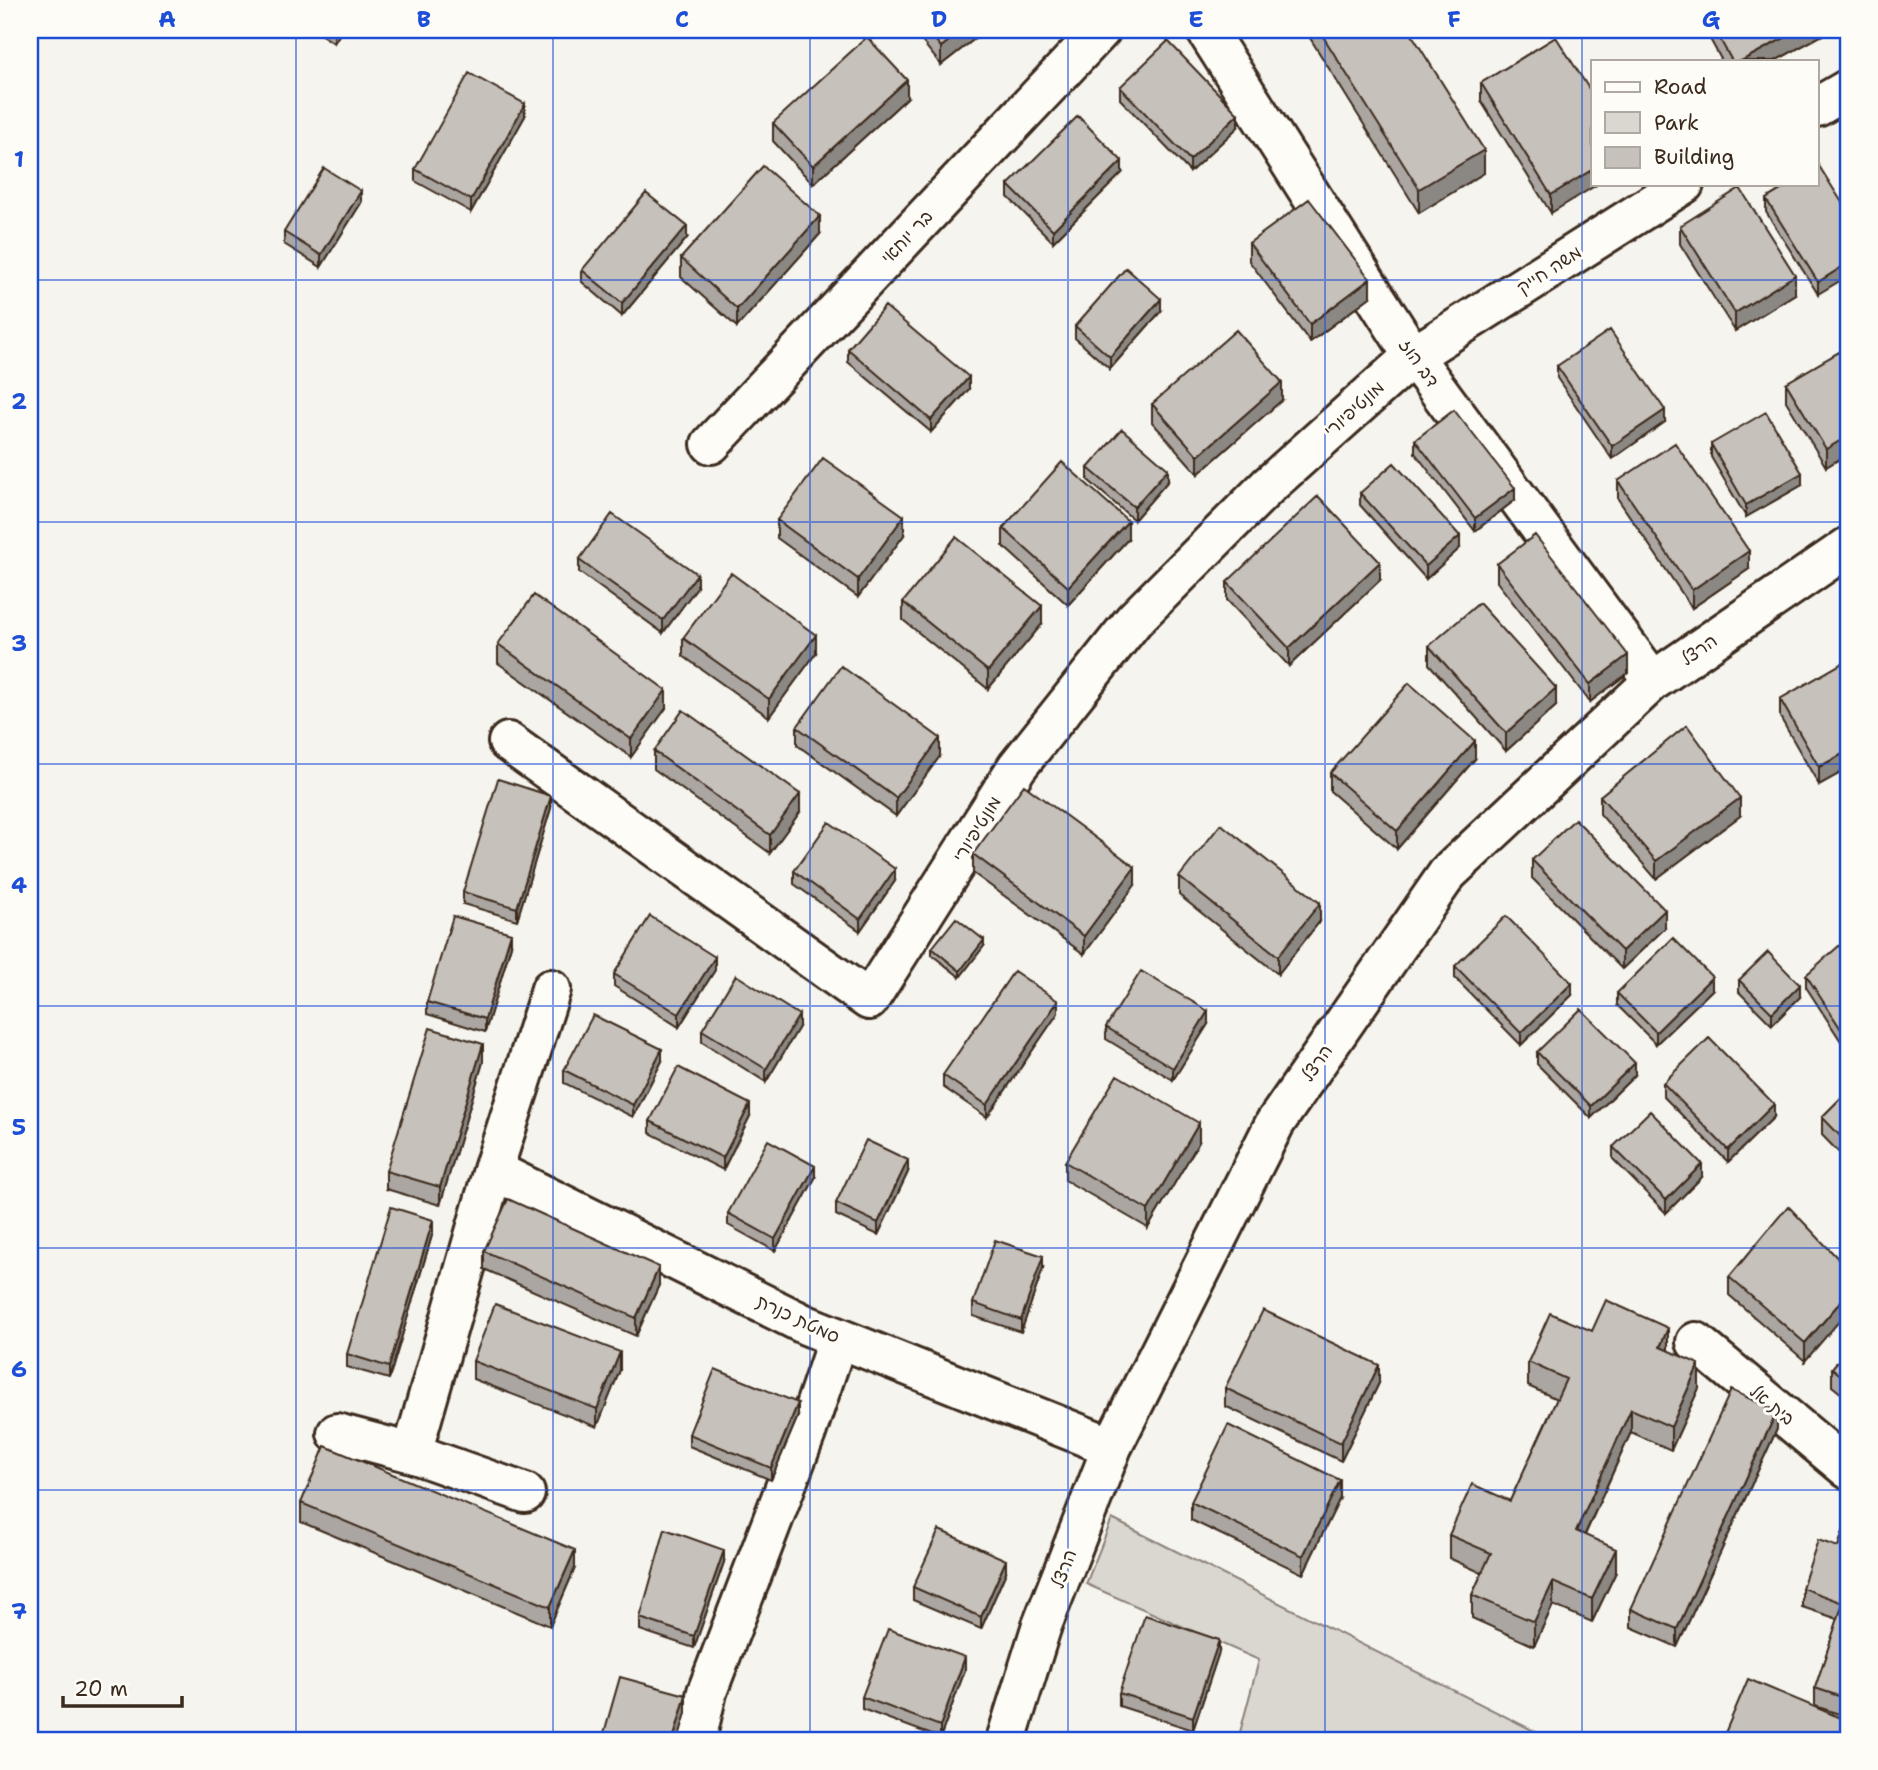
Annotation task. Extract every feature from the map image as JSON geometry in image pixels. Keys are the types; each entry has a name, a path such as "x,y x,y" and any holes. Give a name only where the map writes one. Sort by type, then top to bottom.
{"street":[{"name":"בר יוחאי","path":"711,444 1101,30"},
{"name":"דב הוז","path":"1206,30 1413,356 1653,681"},
{"path":"1818,106 1848,89"},
{"name":"משה חייק","path":"1413,356 1681,186"},
{"name":"מונטיפיורי","path":"508,741 869,1000 1017,767 1134,620 1268,486 1413,356"},
{"name":"הרצל","path":"1006,1740 1041,1628 1112,1447 1275,1123 1448,873 1653,681 1848,547"},
{"path":"412,1453 493,1170 551,989"},
{"name":"סמטת כנרת","path":"493,1170 806,1325 1112,1447"},
{"path":"696,1740 707,1692 806,1433 838,1338"},
{"name":"בית אל","path":"1696,1342 1848,1469"},
{"path":"337,1433 412,1453 526,1493"}],"green space":[{"path":"1112,1519 1552,1740 1238,1740 1259,1660 1086,1584"}],"building":[{"path":"927,30 963,30 941,47"},
{"path":"1319,30 1409,30 1484,150 1419,189"},
{"path":"1715,30 1799,30 1743,60 1731,60"},
{"path":"867,37 907,80 813,166 773,123"},
{"path":"1556,37 1591,92 1591,170 1551,195 1481,83"},
{"path":"1168,41 1238,114 1190,160 1120,87"},
{"path":"469,73 525,104 471,200 415,169"},
{"path":"1078,116 1122,161 1053,230 1008,185"},
{"path":"763,166 820,216 737,309 681,258"},
{"path":"1818,166 1848,212 1848,263 1818,282 1766,199 1788,186 1818,186"},
{"path":"324,168 361,191 321,255 284,232"},
{"path":"1740,188 1795,275 1735,313 1680,226"},
{"path":"646,193 687,226 622,303 582,270"},
{"path":"1309,199 1370,279 1310,324 1249,243"},
{"path":"1126,268 1161,299 1110,357 1075,326"},
{"path":"885,306 969,377 931,420 848,349"},
{"path":"1236,330 1282,382 1198,456 1152,404"},
{"path":"1610,330 1665,410 1612,446 1557,366"},
{"path":"1848,347 1848,436 1826,449 1786,383"},
{"path":"1454,410 1515,488 1475,518 1415,440"},
{"path":"1766,412 1802,473 1746,505 1711,444"},
{"path":"1122,429 1168,469 1134,507 1088,468"},
{"path":"1675,443 1749,551 1692,590 1618,481"},
{"path":"823,458 904,516 858,579 777,520"},
{"path":"1062,462 1128,521 1068,587 1003,528"},
{"path":"1394,463 1460,536 1426,566 1360,493"},
{"path":"1318,496 1380,562 1289,648 1227,582"},
{"path":"612,514 697,574 663,620 579,560"},
{"path":"1535,535 1628,655 1590,684 1497,564"},
{"path":"956,537 1042,606 988,671 903,602"},
{"path":"731,573 816,635 769,699 683,638"},
{"path":"534,595 666,690 631,739 498,644"},
{"path":"1479,603 1556,688 1506,733 1429,646"},
{"path":"1848,660 1848,751 1819,767 1780,699"},
{"path":"841,666 940,738 896,798 797,727"},
{"path":"1409,683 1475,741 1397,831 1330,773"},
{"path":"683,710 800,794 770,835 654,751"},
{"path":"1687,725 1740,798 1656,861 1600,796"},
{"path":"498,779 551,796 517,908 463,892"},
{"path":"1024,785 1135,867 1084,936 973,854"},
{"path":"1575,819 1665,910 1622,951 1532,860"},
{"path":"829,822 895,869 860,919 794,871"},
{"path":"1221,824 1320,903 1278,956 1179,877"},
{"path":"453,916 511,933 485,1019 427,1002"},
{"path":"650,916 715,957 679,1014 614,974"},
{"path":"1506,916 1572,983 1521,1033 1455,966"},
{"path":"956,918 984,940 960,971 932,948"},
{"path":"1673,938 1712,977 1656,1032 1617,993"},
{"path":"1840,945 1848,957 1848,1040 1806,975"},
{"path":"1768,952 1800,985 1772,1013 1739,980"},
{"path":"1014,971 1058,1001 987,1105 943,1075"},
{"path":"1141,971 1208,1011 1173,1068 1106,1027"},
{"path":"736,975 799,1015 766,1069 702,1030"},
{"path":"1581,1009 1635,1063 1591,1106 1537,1052"},
{"path":"593,1015 662,1049 633,1105 564,1070"},
{"path":"430,1028 483,1044 440,1187 386,1171"},
{"path":"1709,1038 1774,1104 1728,1150 1663,1083"},
{"path":"678,1067 750,1104 723,1158 650,1121"},
{"path":"1117,1075 1199,1123 1148,1210 1065,1162"},
{"path":"1848,1091 1848,1144 1822,1117"},
{"path":"1650,1111 1702,1164 1666,1200 1613,1147"},
{"path":"768,1140 815,1166 775,1239 728,1213"},
{"path":"866,1140 908,1160 878,1223 836,1203"},
{"path":"508,1199 659,1267 636,1318 484,1251"},
{"path":"1788,1206 1848,1269 1848,1293 1805,1343 1729,1277"},
{"path":"391,1207 433,1220 389,1367 347,1354"},
{"path":"995,1240 1043,1256 1021,1320 973,1303"},
{"path":"1606,1300 1668,1328 1660,1347 1699,1364 1671,1427 1631,1409 1576,1531 1616,1549 1592,1599 1553,1582 1534,1622 1472,1595 1491,1553 1449,1535 1472,1484 1510,1501 1566,1379 1528,1362 1550,1313 1592,1331"},
{"path":"495,1304 620,1352 597,1409 473,1361"},
{"path":"1263,1310 1379,1365 1341,1443 1225,1388"},
{"path":"1848,1349 1848,1381 1832,1368"},
{"path":"715,1369 798,1403 771,1468 689,1434"},
{"path":"1731,1390 1777,1411 1677,1629 1631,1609"},
{"path":"1228,1425 1340,1480 1303,1556 1191,1502"},
{"path":"325,1446 575,1550 550,1607 301,1503"},
{"path":"1848,1517 1848,1699 1815,1688 1843,1603 1802,1588 1818,1540 1838,1547"},
{"path":"665,1529 724,1550 694,1636 640,1618"},
{"path":"939,1530 1006,1560 981,1617 913,1587"},
{"path":"1145,1615 1219,1640 1193,1717 1119,1693"},
{"path":"888,1629 965,1657 940,1726 862,1697"},
{"path":"620,1677 686,1695 673,1740 602,1740"},
{"path":"1748,1679 1848,1721 1848,1740 1722,1740"}]}
